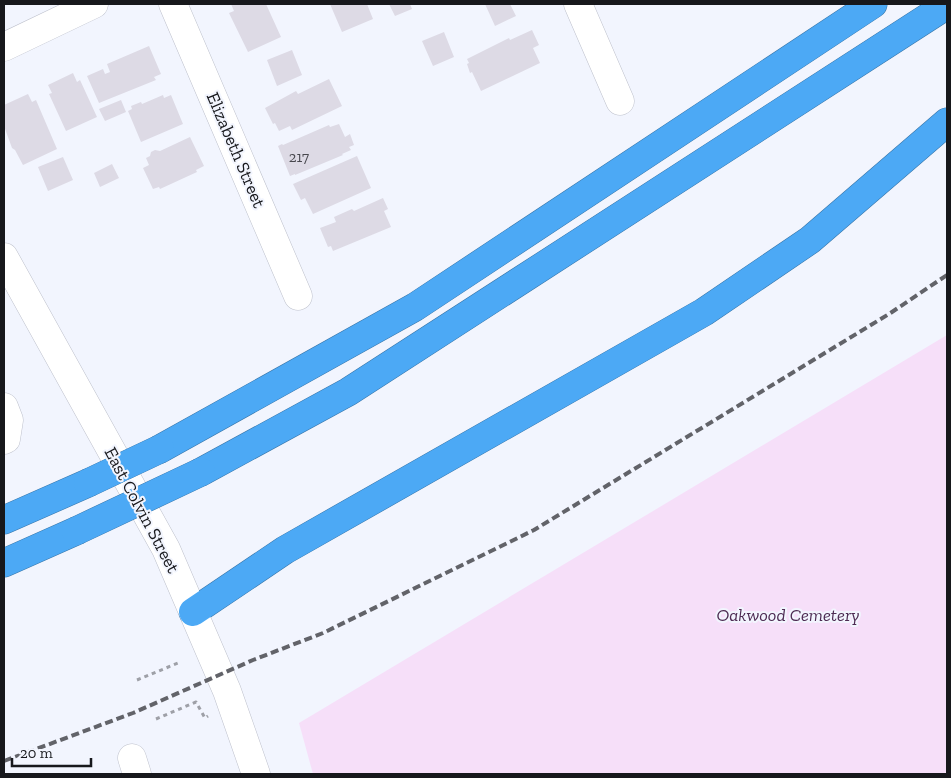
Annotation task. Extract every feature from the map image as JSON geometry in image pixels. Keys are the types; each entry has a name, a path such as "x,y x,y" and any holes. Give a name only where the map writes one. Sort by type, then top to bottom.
{"highway":[{"path":"4,520 88,483 160,448 415,307 873,4"},
{"path":"4,563 201,472 348,392 947,5"},
{"path":"193,612 285,550 704,312 810,240 947,122"}],"street":[{"path":"4,47 94,4"},
{"name":"Elizabeth Street","path":"174,4 298,296"},
{"path":"578,4 620,101"},
{"name":"East Colvin Street","path":"4,258 166,549 227,691 256,774"},
{"path":"4,407 9,420 6,439 4,440"}],"path":[{"path":"137,680 178,663"},
{"path":"156,719 196,702 204,718"}],"green space":[{"name":"Oakwood Cemetery","path":"947,335 947,774 313,774 299,723"}],"building":[{"path":"231,4 266,4 281,37 248,52 229,13 234,11"},
{"path":"330,4 367,4 373,19 342,32"},
{"path":"389,4 410,4 412,9 395,16"},
{"path":"485,4 510,4 516,16 495,26"},
{"path":"532,30 539,45 533,48 540,63 481,91 472,72 470,73 467,59 509,38 510,40"},
{"path":"444,32 454,57 433,66 422,41"},
{"path":"149,46 161,74 154,77 156,80 99,103 87,76 103,69 105,74 110,72 107,64"},
{"path":"292,50 302,75 277,86 267,60"},
{"path":"73,73 77,82 80,80 97,117 66,131 49,94 52,93 48,85"},
{"path":"329,79 342,106 292,130 290,126 279,131 265,108 296,91 298,94"},
{"path":"28,94 32,102 36,100 57,149 23,165 12,148 4,126 4,105"},
{"path":"163,95 164,98 171,95 183,124 141,142 128,111 132,109 131,106 141,102 142,104"},
{"path":"121,100 126,112 105,121 99,109"},
{"path":"339,124 345,137 350,134 354,145 349,147 351,150 290,176 278,146 329,125 330,127"},
{"path":"190,137 204,166 196,170 197,172 160,189 159,187 153,189 143,168 149,165 146,158 155,150 160,151"},
{"path":"357,156 371,188 313,214 305,198 301,200 293,184"},
{"path":"63,157 73,180 48,191 38,167"},
{"path":"112,164 119,178 100,187 94,173"},
{"path":"383,198 388,209 384,211 391,227 333,251 331,246 328,247 320,228 336,222 334,217 352,209 354,211"}],"railway":[{"path":"4,761 133,713 253,660 323,633 534,530 889,314 947,275"}]}
